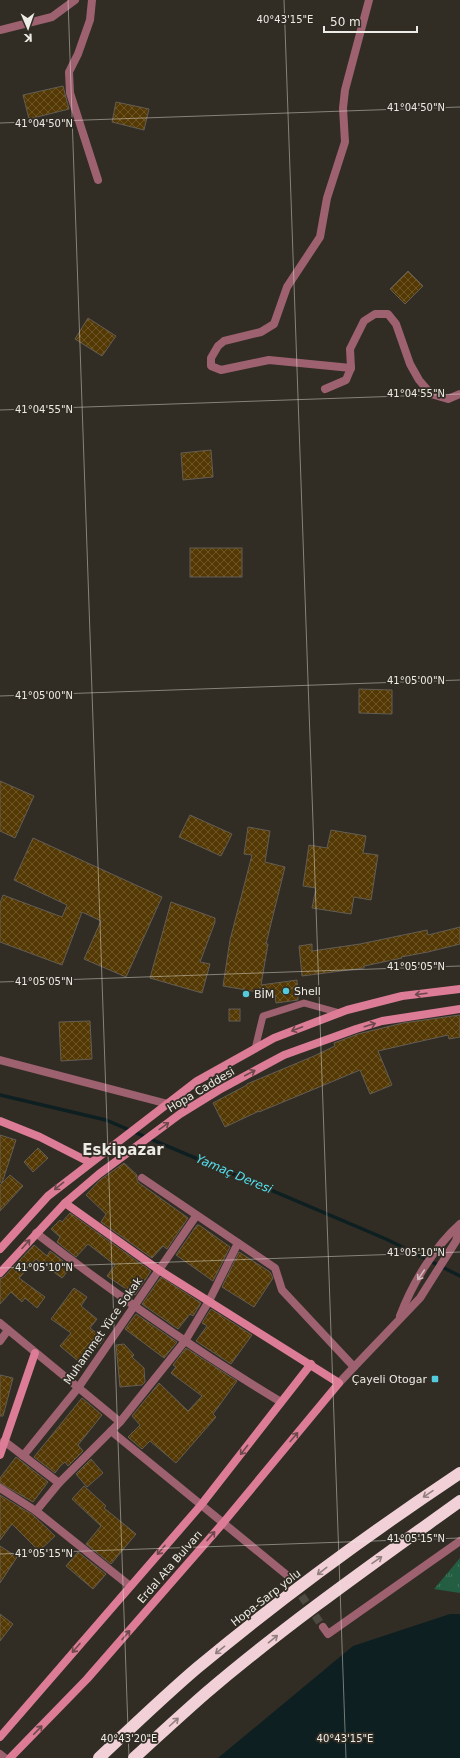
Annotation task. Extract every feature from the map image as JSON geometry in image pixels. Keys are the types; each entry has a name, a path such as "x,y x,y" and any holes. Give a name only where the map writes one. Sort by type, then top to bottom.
{"highway":[{"name":"Hopa-Sarp yolu","path":"99,1758 197,1668 350,1549 460,1473"},
{"path":"134,1758 206,1693 284,1630 356,1575 460,1501"}],"street":[{"path":"0,30 52,17 74,0"},
{"path":"92,0 90,20 78,54 69,72 70,93 98,180"},
{"path":"351,368 269,360 221,370 211,366 211,358 218,346 224,341 261,332 274,324 287,286 320,237 327,198 345,142 343,108 345,90 369,0"},
{"path":"325,389 346,380 351,368 350,350 364,321 375,314 388,314 396,324 410,364 416,375 431,394 448,399 460,394"},
{"name":"Hopa Caddesi","path":"0,1249 48,1196 89,1162 197,1081 274,1038 340,1013 402,996 460,989"},
{"name":"Hopa Caddesi","path":"0,1273 65,1203 99,1174 180,1114 219,1090 284,1055 382,1021 460,1009"},
{"path":"0,1060 168,1104"},
{"path":"0,1121 40,1137 89,1162"},
{"path":"142,1178 196,1216 275,1268 282,1290 354,1367"},
{"path":"65,1203 159,1270 311,1364 339,1383 399,1318 420,1298 456,1241 460,1225"},
{"name":"Muhammet Yüce Sokak","path":"24,1456 78,1388 196,1216"},
{"path":"399,1318 410,1292 447,1235 460,1225"},
{"path":"36,1233 134,1306 236,1375 281,1402"},
{"path":"36,1511 59,1483 120,1422 185,1341 210,1301 238,1243"},
{"path":"0,1323 120,1422"},
{"path":"0,1342 8,1330"},
{"path":"0,1455 35,1353"},
{"name":"Erdal Ata Bulvarı","path":"0,1737 201,1505 311,1364"},
{"name":"Erdal Ata Bulvarı","path":"10,1758 87,1679 223,1523 339,1383"},
{"path":"111,1431 288,1576"},
{"path":"4,1441 59,1483"},
{"path":"0,1488 36,1511 130,1586"},
{"path":"323,1627 328,1634 460,1540"},
{"path":"0,1754 5,1758"}],"lane":[{"path":"255,1049 262,1016 304,1003 340,1013"}],"green space":[{"path":"460,1558 460,1593 434,1589"}],"shaded area":[{"path":"450,1614 460,1614 460,1758 218,1758 353,1646"}],"building":[{"path":"63,86 69,109 29,119 23,95"},
{"path":"116,102 149,109 144,130 112,122"},
{"path":"408,271 423,286 405,304 390,289"},
{"path":"88,318 116,336 102,356 75,339"},
{"path":"211,450 213,477 183,480 181,453"},
{"path":"190,548 242,548 242,577 190,577"},
{"path":"359,689 392,690 392,714 359,713"},
{"path":"0,781 34,796 15,838 0,831"},
{"path":"190,815 232,834 221,856 179,837"},
{"path":"248,827 270,831 265,862 285,867 266,944 268,944 261,985 297,980 298,1000 276,1003 275,995 223,986 230,940 252,855 244,854"},
{"path":"331,830 366,836 363,853 378,855 371,900 354,897 351,914 312,908 316,888 303,886 309,845 327,848"},
{"path":"33,838 162,897 126,977 84,959 101,921 82,912 62,965 0,942 0,903 3,895 62,917 67,905 14,880"},
{"path":"171,902 215,918 215,922 200,962 210,964 202,993 150,978"},
{"path":"460,927 460,944 364,966 364,968 302,976 299,946 312,944 312,951 360,944 427,930 428,935"},
{"path":"229,1009 240,1009 240,1021 229,1021"},
{"path":"460,1015 460,1037 449,1039 448,1035 378,1051 392,1085 370,1094 360,1070 259,1111 225,1127 213,1103 247,1084 314,1056 335,1046 334,1043 358,1034 403,1023"},
{"path":"90,1021 92,1059 61,1061 59,1022"},
{"path":"0,1135 16,1140 2,1183 0,1182"},
{"path":"38,1148 48,1158 33,1172 24,1162"},
{"path":"124,1163 137,1175 137,1180 139,1183 188,1218 167,1249 163,1246 152,1258 101,1222 106,1214 86,1195 100,1180"},
{"path":"10,1175 23,1186 0,1211 0,1185"},
{"path":"70,1213 151,1271 135,1295 107,1276 115,1265 88,1244 76,1257 57,1242 60,1237 51,1229 60,1220 62,1222"},
{"path":"197,1225 230,1247 213,1281 176,1255"},
{"path":"34,1245 47,1256 50,1251 71,1267 62,1278 36,1259 19,1278 45,1297 37,1308 25,1298 22,1302 11,1292 0,1304 0,1279 4,1277"},
{"path":"239,1252 270,1272 273,1278 254,1307 222,1287"},
{"path":"161,1277 201,1303 193,1316 190,1314 178,1329 142,1304"},
{"path":"74,1288 87,1297 81,1306 97,1319 90,1328 104,1339 83,1365 60,1346 71,1333 51,1319"},
{"path":"211,1309 252,1335 231,1364 196,1341 207,1326 202,1323"},
{"path":"136,1314 177,1342 164,1358 125,1329"},
{"path":"124,1344 134,1355 132,1357 144,1368 145,1382 142,1385 120,1387 116,1345"},
{"path":"186,1348 237,1381 213,1414 216,1417 176,1463 150,1441 142,1449 128,1437 140,1425 132,1416 159,1383 188,1411 202,1396 171,1373 176,1367 173,1365"},
{"path":"0,1375 13,1378 3,1416 0,1416"},
{"path":"82,1398 102,1415 78,1445 83,1451 68,1466 65,1462 61,1465 55,1473 34,1457"},
{"path":"16,1457 48,1482 33,1502 0,1483 0,1478"},
{"path":"91,1459 103,1473 87,1487 76,1474"},
{"path":"84,1486 106,1506 104,1508 136,1534 111,1564 86,1544 101,1526 72,1499"},
{"path":"0,1495 33,1515 55,1536 39,1551 12,1524 0,1540"},
{"path":"0,1546 17,1557 0,1583"},
{"path":"78,1552 106,1574 93,1589 66,1566"},
{"path":"0,1614 13,1624 0,1641"}],"waterway":[{"name":"Yamaç Deresi","path":"0,1095 106,1120 386,1239 460,1276"}],"tunnel":[{"path":"288,1576 323,1627"}],"place":[{"name":"Shell","path":"286,991"},
{"name":"BİM","path":"246,994"},
{"name":"Çayeli Otogar","path":"435,1379"}],"district":[{"name":"Eskipazar","path":"123,1150"}]}
